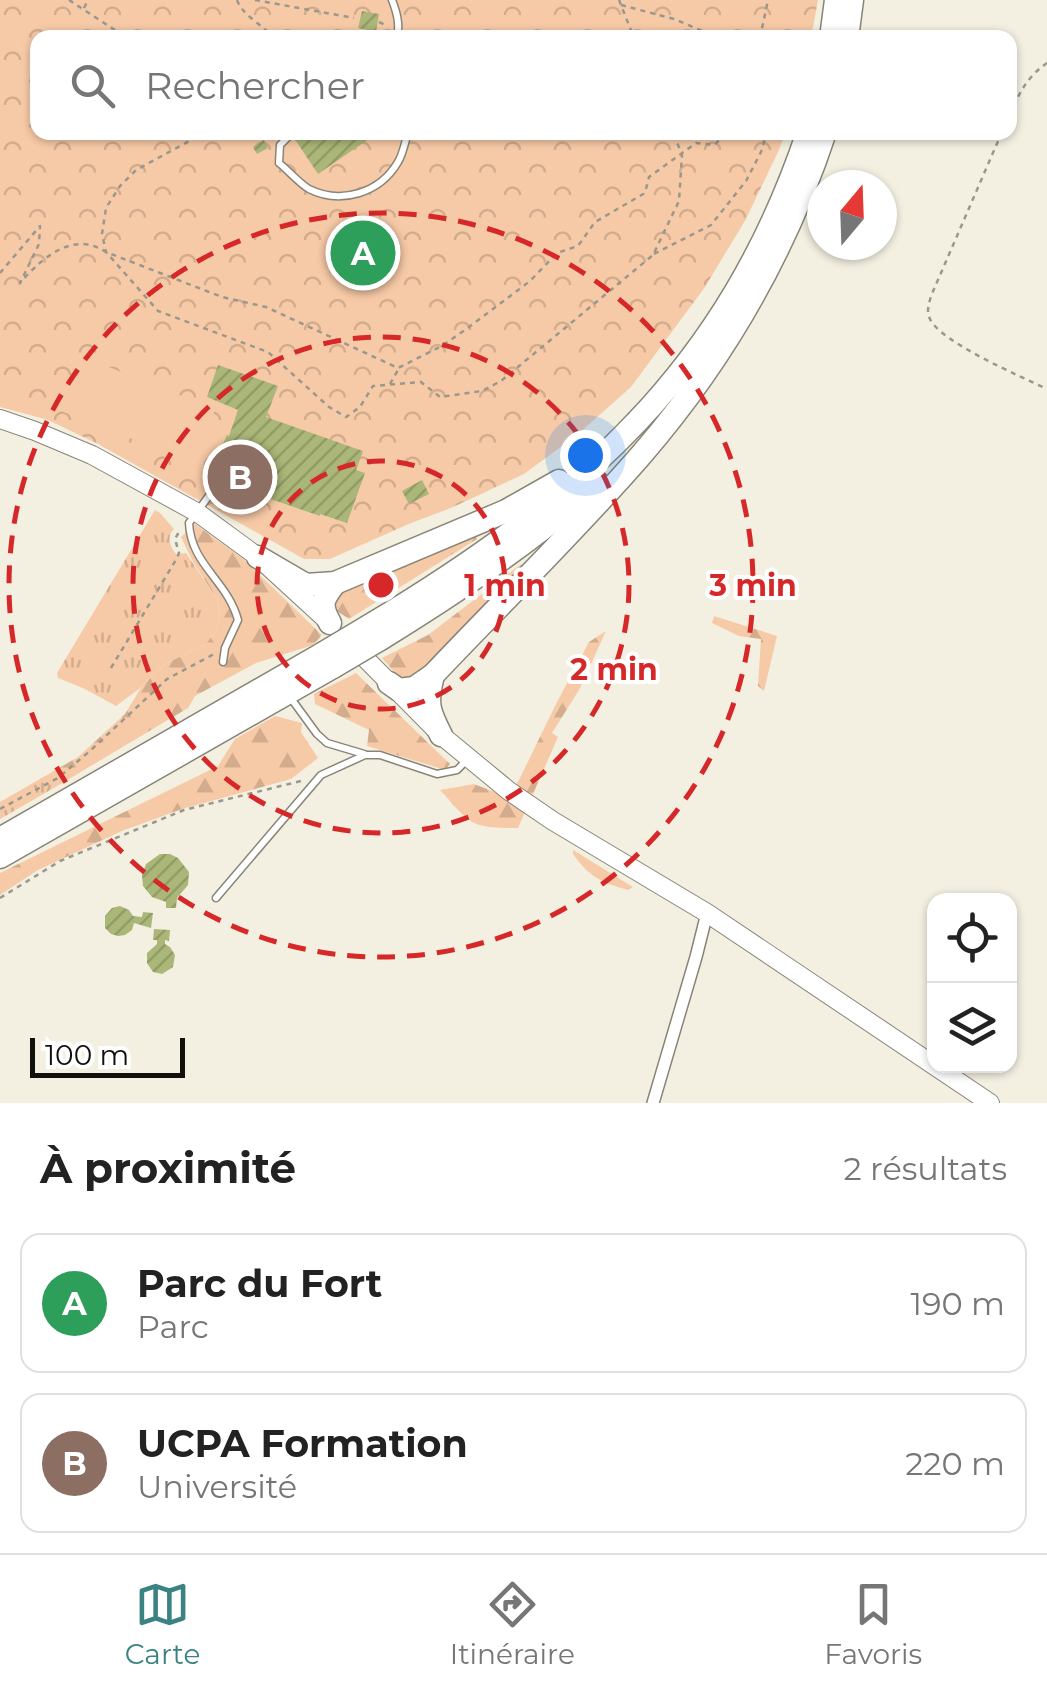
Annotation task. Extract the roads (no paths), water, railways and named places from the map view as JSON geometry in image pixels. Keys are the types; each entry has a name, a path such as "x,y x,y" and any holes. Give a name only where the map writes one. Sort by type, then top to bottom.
{"highway":[{"path":"832,30 836,0"},
{"path":"848,30 852,0"},
{"path":"376,632 557,498 610,449 681,372 729,305 778,212 805,140"},
{"path":"389,683 400,690 414,688 433,675 643,453 684,400 758,288 802,197 822,140"},
{"path":"0,839 489,570 570,508 653,430 715,355"},
{"path":"258,557 306,586 335,582 506,511 610,449"},
{"path":"330,623 323,602 335,582"},
{"path":"0,857 288,693 328,661"},
{"path":"433,675 428,706 441,735"}],"street":[{"path":"0,419 66,443 258,557 468,759 553,821 707,913 990,1103"},
{"path":"653,1103 707,913"}],"lane":[{"path":"392,0 399,30"},
{"path":"284,140 279,163 308,188 331,196 357,196 383,181 398,162 405,140"},
{"path":"223,662 238,620 228,594 193,549 194,518 211,493 222,489 251,499"},
{"path":"288,693 327,743 437,774 456,770 468,759"},
{"path":"216,898 321,775 365,755"}],"place":[{"name":"Parc du Fort","path":"363,253"},
{"name":"UCPA Formation","path":"240,477"}]}
